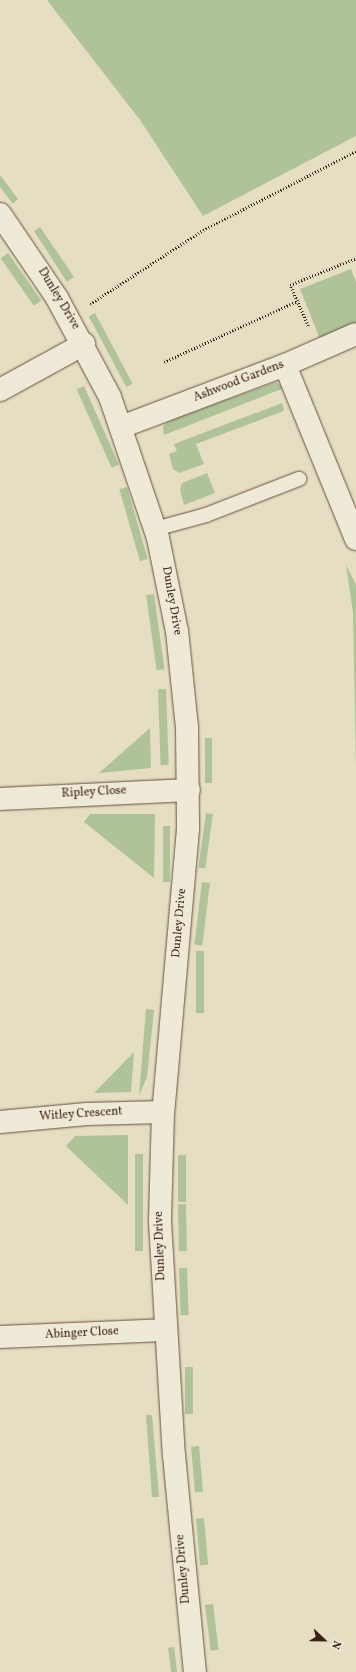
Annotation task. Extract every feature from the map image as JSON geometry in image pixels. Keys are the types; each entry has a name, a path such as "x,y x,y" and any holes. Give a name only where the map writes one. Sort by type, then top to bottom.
{"street":[{"name":"Dunley Drive","path":"0,214 34,260 70,318 84,344 121,427 155,529 177,631 186,719 189,790 185,872 162,1112 160,1222 165,1330 195,1672"},
{"name":"Ashwood Gardens","path":"121,427 285,365 356,334"},
{"path":"0,390 84,344"},
{"path":"285,365 356,539"},
{"name":"Ripley Close","path":"0,799 189,790"},
{"name":"Witley Crescent","path":"0,1122 87,1114 162,1112"},
{"name":"Abinger Close","path":"0,1337 165,1330"}],"lane":[{"path":"155,529 206,515 299,479"}],"path":[{"path":"70,318 204,230 356,151"},
{"path":"318,351 290,286 356,258"},
{"path":"164,362 297,301"}],"green space":[{"path":"47,0 356,0 356,136 203,216 140,120"},
{"path":"0,175 18,199 13,204 0,187"},
{"path":"40,227 74,277 67,282 34,231"},
{"path":"8,253 41,301 34,306 1,258"},
{"path":"351,269 356,282 356,325 320,339 300,289"},
{"path":"95,313 133,384 126,387 89,316"},
{"path":"276,382 284,388 164,435 163,426 170,420"},
{"path":"84,386 119,465 112,468 77,389"},
{"path":"282,403 284,410 281,412 196,444 204,464 179,473 173,469 169,454 177,451 174,444"},
{"path":"207,473 215,493 184,505 180,490 182,483"},
{"path":"127,487 148,559 140,561 119,489"},
{"path":"346,565 356,585 356,768 353,612"},
{"path":"154,594 165,669 157,670 146,595"},
{"path":"158,689 166,689 169,765 161,765"},
{"path":"150,728 151,768 99,773"},
{"path":"205,738 212,738 212,783 205,783"},
{"path":"206,813 213,814 205,868 198,867"},
{"path":"90,814 155,814 154,878 84,822"},
{"path":"163,826 170,826 170,882 163,882"},
{"path":"202,882 210,883 202,946 194,945"},
{"path":"196,951 204,951 204,1013 196,1013"},
{"path":"146,1009 154,1010 147,1077 139,1096"},
{"path":"134,1052 131,1092 94,1093"},
{"path":"128,1135 128,1205 66,1146 75,1136"},
{"path":"135,1154 143,1154 143,1251 135,1251"},
{"path":"178,1155 186,1155 186,1202 178,1202"},
{"path":"178,1204 186,1204 187,1251 179,1251"},
{"path":"179,1268 187,1268 189,1315 181,1315"},
{"path":"185,1367 193,1367 193,1414 185,1414"},
{"path":"146,1415 152,1415 159,1497 152,1497"},
{"path":"199,1446 203,1492 195,1493 191,1447"},
{"path":"204,1518 208,1565 200,1566 196,1519"},
{"path":"213,1604 219,1650 211,1651 205,1605"},
{"path":"174,1647 177,1672 171,1672 168,1648"}]}
